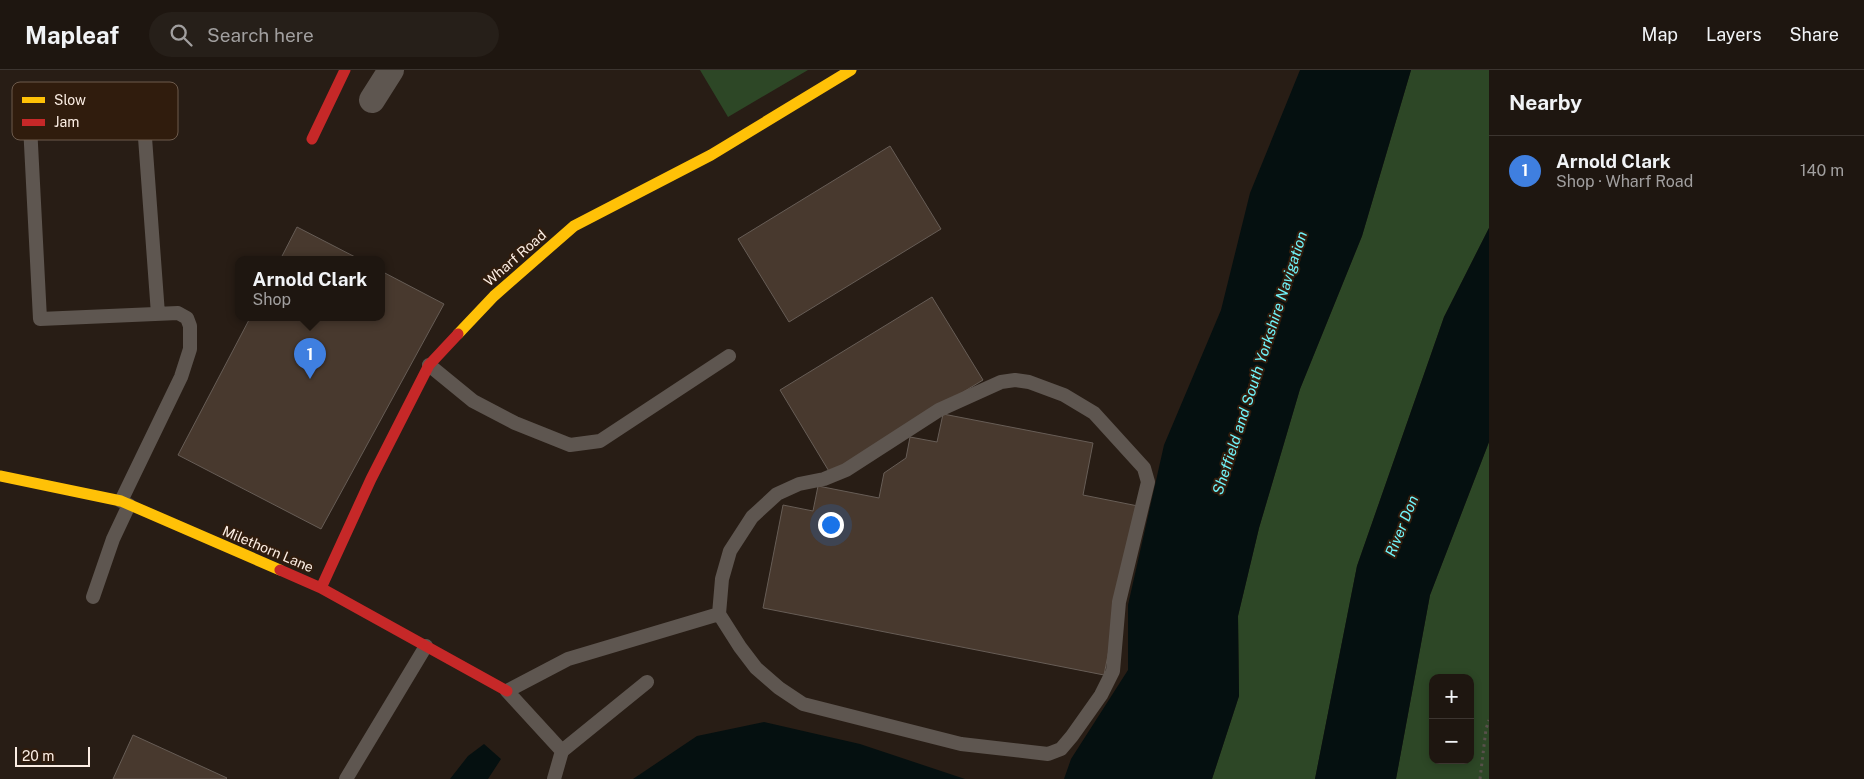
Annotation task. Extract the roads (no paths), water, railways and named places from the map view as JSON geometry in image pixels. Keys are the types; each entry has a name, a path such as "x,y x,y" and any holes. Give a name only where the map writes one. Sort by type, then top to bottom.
{"street":[{"path":"312,139 344,70"},
{"path":"372,100 391,70"},
{"name":"Wharf Road","path":"321,588 371,479 429,364 494,296 574,226 711,154 851,70"},
{"name":"Milethorn Lane","path":"0,476 125,503 321,588 507,691"}],"lane":[{"path":"31,140 40,319 178,313 187,318 190,326 190,349 181,377 125,503 93,598"},
{"path":"145,140 158,314"},
{"path":"429,364 473,401 515,423 570,445 600,441 729,356"},
{"path":"1015,380 1030,382 1064,395 1094,413 1144,468 1148,482 1120,602 1113,671 1101,695 1072,736 1061,749 1048,754 961,744 803,704 779,688 756,668 740,647 720,614 722,579 730,551 752,517 777,494 799,484 824,479 846,470 939,410 990,385 1015,380"},
{"path":"562,751 507,691 568,659 720,614"},
{"path":"346,779 426,646"},
{"path":"554,779 562,751 647,682"}],"water":[{"name":"Sheffield and South Yorkshire Navigation","path":"1300,70 1411,70 1362,236 1300,389 1259,528 1238,616 1239,696 1212,779 1064,779 1071,759 1128,670 1128,605 1164,445 1221,310 1250,193"},
{"name":"River Don","path":"1489,228 1489,442 1430,595 1396,779 1315,779 1357,566 1444,317"},
{"path":"764,722 860,744 965,779 633,779 697,736"},
{"path":"484,744 501,759 488,779 450,779 468,756"}],"place":[{"name":"Arnold Clark","path":"310,379"}]}
